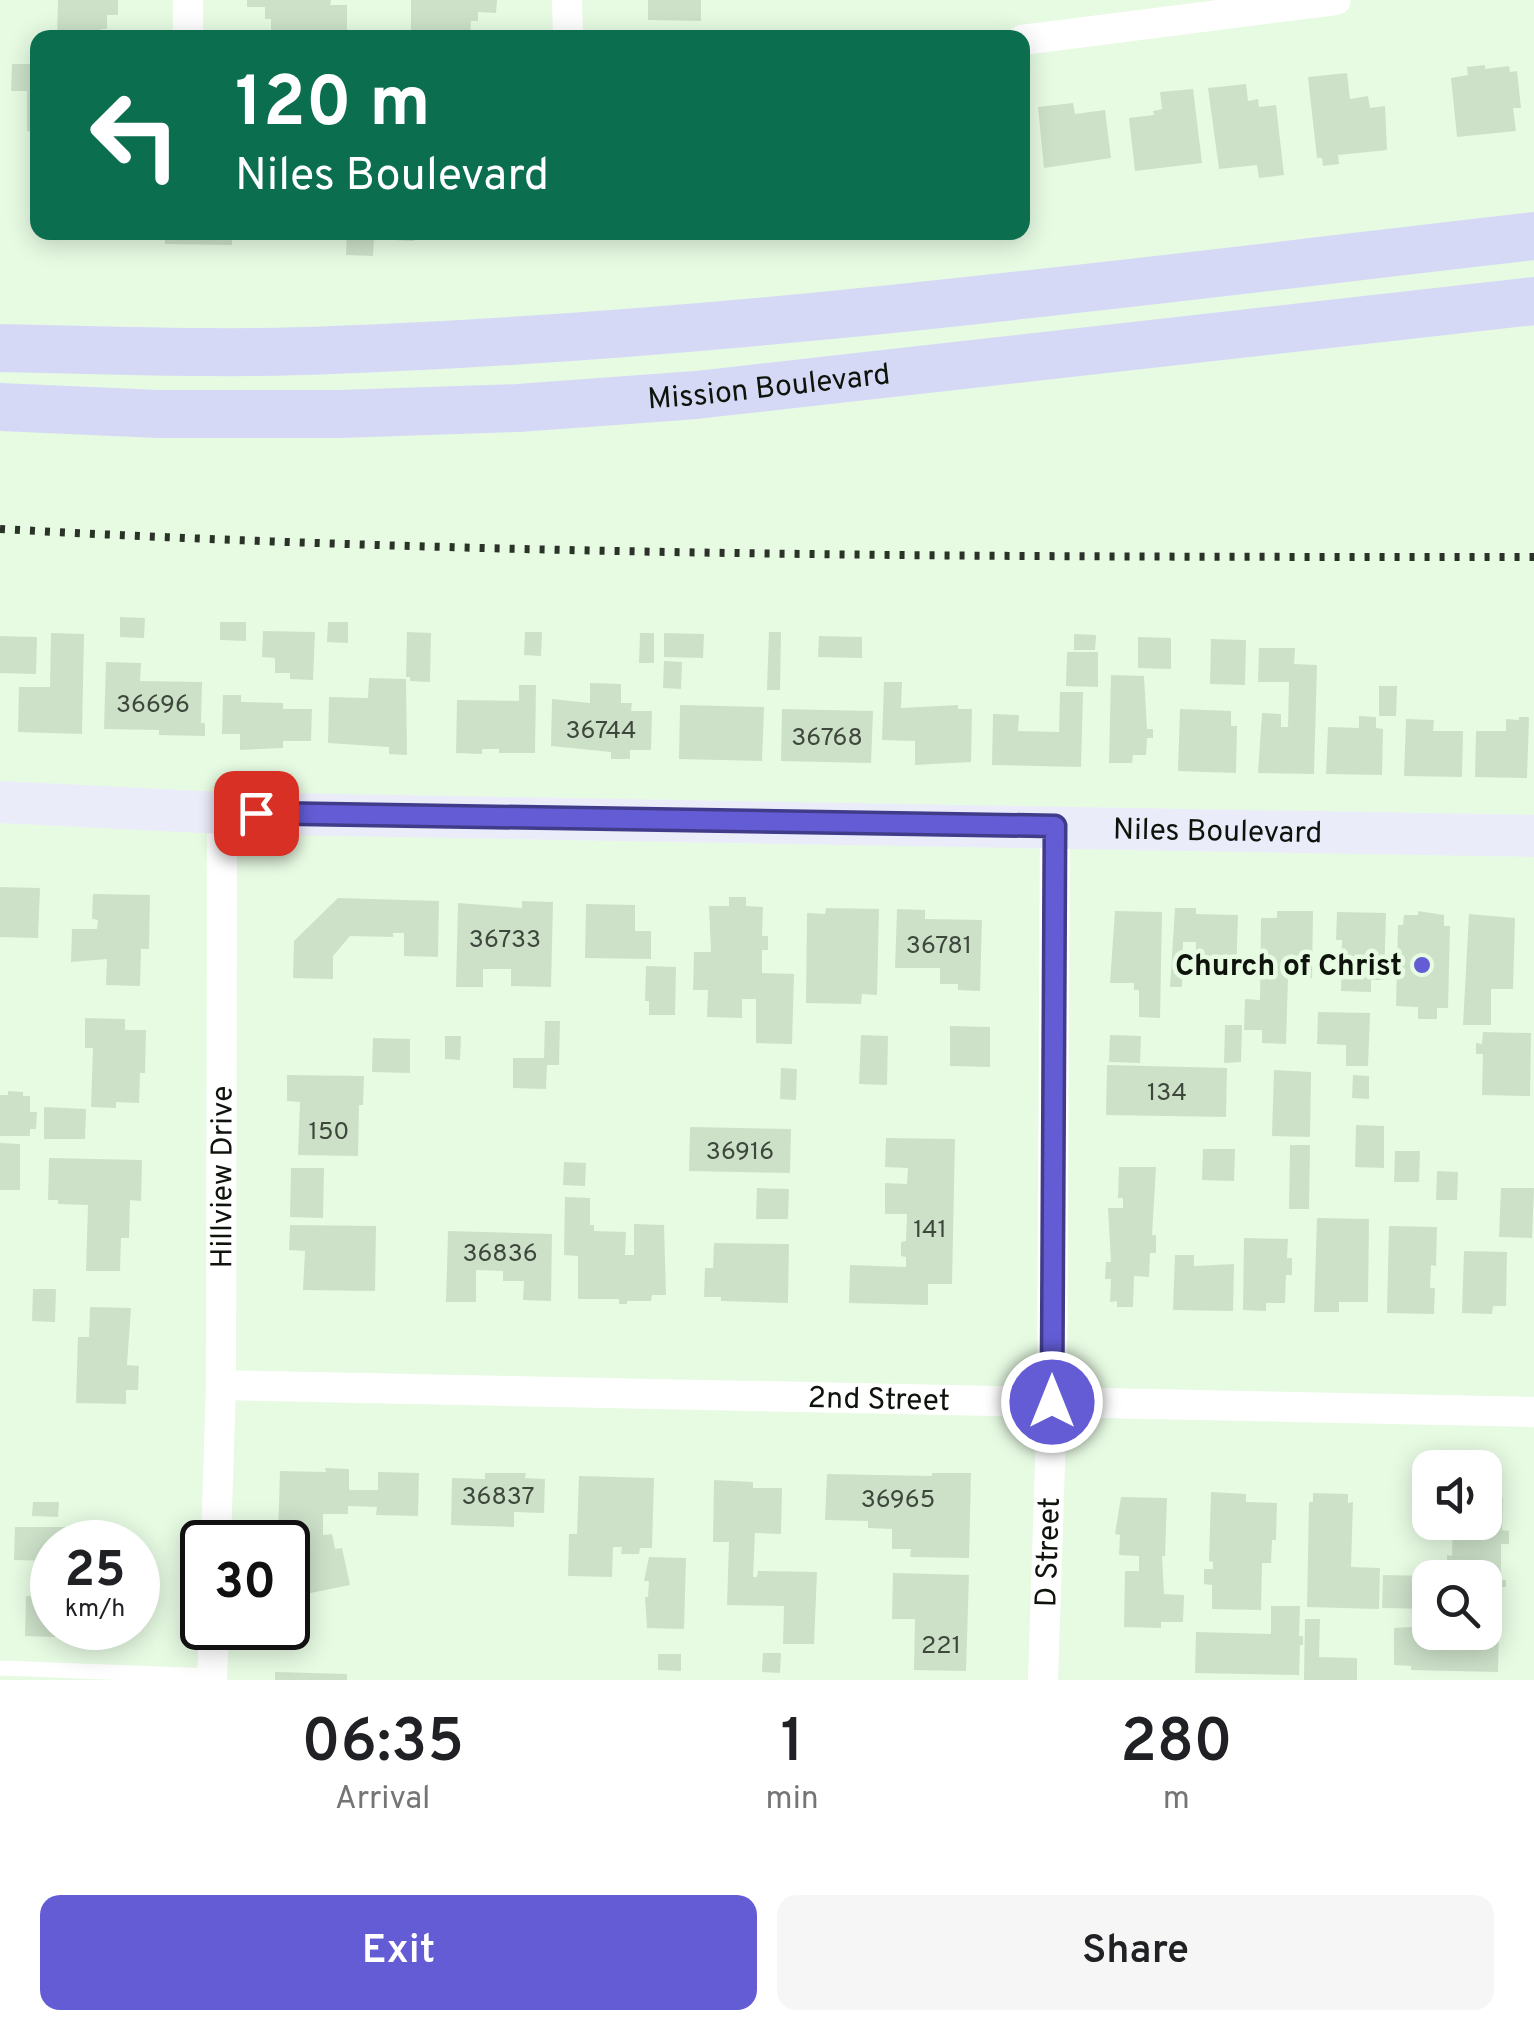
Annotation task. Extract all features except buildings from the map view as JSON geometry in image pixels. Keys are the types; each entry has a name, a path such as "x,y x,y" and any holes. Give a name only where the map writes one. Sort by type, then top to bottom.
{"main road":[{"name":"Mission Boulevard","path":"0,348 328,351 676,331 845,316 1534,236"},
{"name":"Mission Boulevard","path":"0,407 159,414 339,414 518,408 696,395 1534,302"},
{"name":"Niles Boulevard","path":"0,802 222,812 1534,836"}],"street":[{"path":"188,0 188,30"},
{"path":"567,0 568,30"},
{"path":"1030,39 1336,0"},
{"name":"Hillview Drive","path":"217,1520 221,1386 222,812"},
{"name":"D Street","path":"1043,1680 1052,1402 1055,826"},
{"name":"2nd Street","path":"221,1386 1534,1412"},
{"path":"212,1678 213,1650"}],"lane":[{"path":"0,1668 212,1678"}],"railway":[{"path":"0,529 575,550 959,556 1534,557"}],"place":[{"name":"Church of Christ","path":"1422,965"}],"route":[{"path":"256,813 1055,826 1052,1402"}]}
